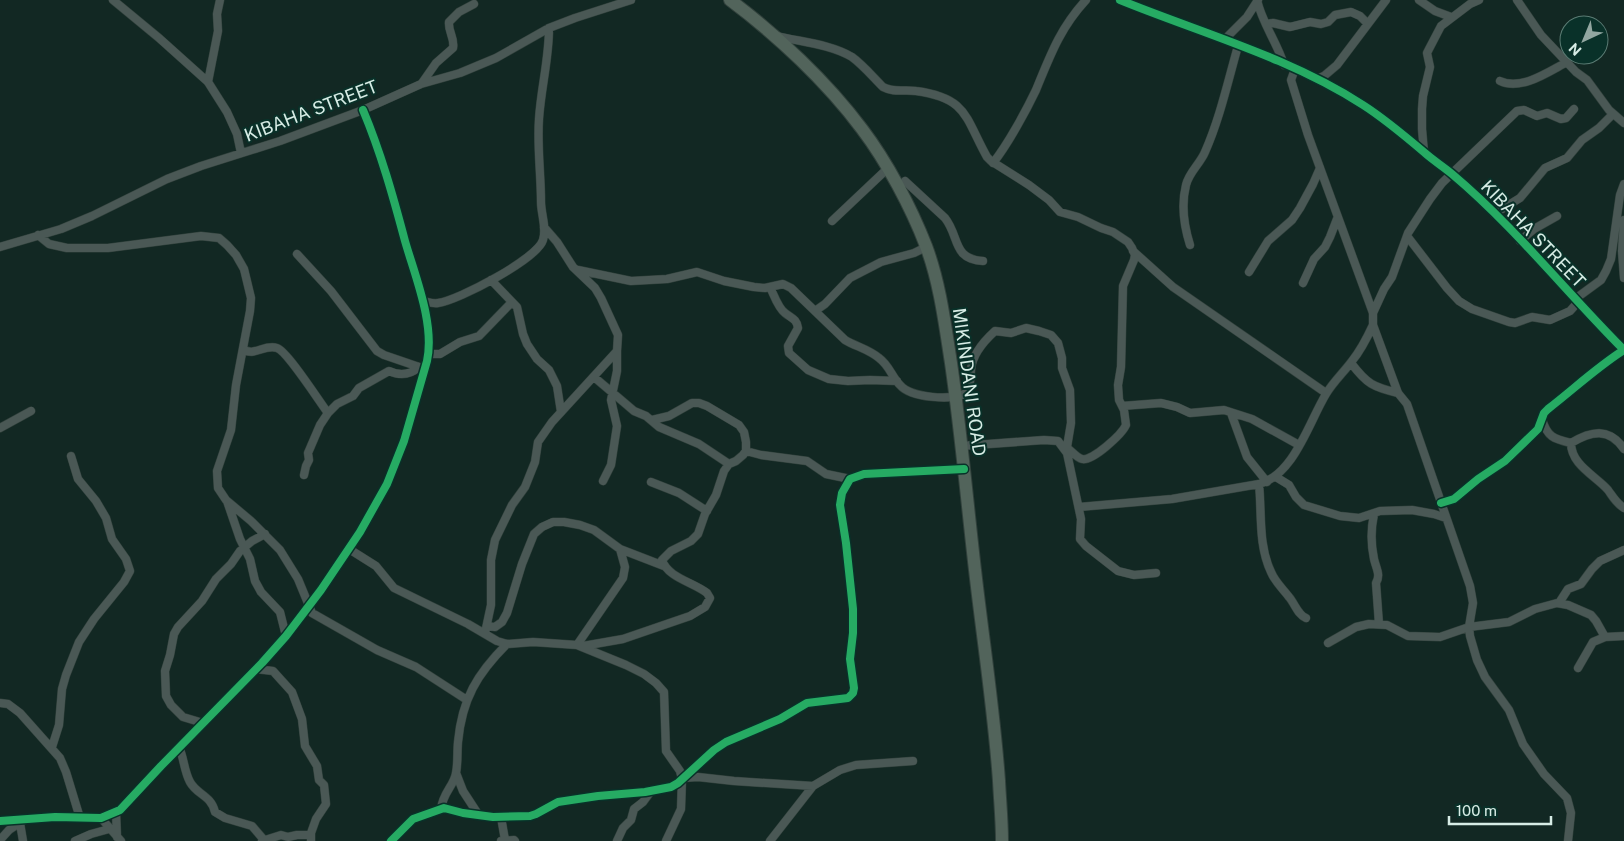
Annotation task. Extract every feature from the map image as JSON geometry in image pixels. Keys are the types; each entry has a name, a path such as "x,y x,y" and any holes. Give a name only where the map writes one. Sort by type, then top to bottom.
{"highway":[{"name":"MIKINDANI ROAD","path":"730,0 774,36 834,95 862,129 907,204 926,247 938,290 956,397 983,644 994,719 1002,841"}],"street":[{"path":"208,82 218,30 217,14 220,0"},
{"name":"KIBAHA STREET","path":"0,247 61,229 167,179 280,141 363,110 421,84 460,73 496,58 549,28 631,0"},
{"path":"993,163 1003,150 1035,91 1056,41 1073,14 1086,0"},
{"name":"KIBAHA STREET","path":"1120,0 1295,69 1317,79 1385,119 1452,174 1494,214 1624,350"},
{"path":"1224,40 1247,17 1258,0"},
{"path":"1258,0 1262,18 1267,24 1280,51 1284,65"},
{"path":"1317,79 1331,71 1386,0"},
{"path":"1424,152 1422,109 1430,67 1428,54 1439,28 1451,17 1479,0"},
{"path":"1517,0 1541,34 1559,53"},
{"path":"116,1 208,82 227,112 237,134 241,153"},
{"path":"1423,1 1451,17"},
{"path":"421,84 436,63 453,48 453,38 449,22 459,12 474,4"},
{"path":"1267,24 1273,23 1290,27 1310,22 1321,24 1328,22 1335,15 1351,12 1360,16 1368,24"},
{"path":"423,301 438,303 458,298 491,280 539,248 544,236 544,227 541,208 539,120 549,47 549,28"},
{"path":"774,36 846,54 853,58 888,90 926,92 954,102 965,114 987,158 993,163 1016,175 1034,188 1060,212 1078,216 1113,232 1128,242 1134,251 1173,287 1326,394"},
{"path":"1190,245 1185,226 1184,196 1186,184 1206,151 1238,46"},
{"path":"1500,81 1509,84 1522,83 1561,65"},
{"path":"1570,65 1590,83 1613,114 1624,123"},
{"path":"1295,69 1291,80 1308,135 1373,314 1373,325 1398,393 1407,404 1428,460 1472,595 1473,608 1469,627 1480,668 1509,710 1522,744 1544,774 1567,798 1571,813 1568,841"},
{"path":"1373,314 1384,289 1392,277 1407,236 1430,199 1452,174 1517,111 1524,110 1537,116 1547,113 1561,119 1566,118 1574,109"},
{"path":"0,820 101,818 123,808 286,636 349,549 387,484 404,441 422,368 428,354 427,318 386,169 363,110"},
{"path":"1494,214 1520,198 1545,168 1567,158 1582,140 1599,128 1613,114"},
{"path":"832,221 887,168"},
{"path":"1249,272 1268,241 1292,220 1320,168"},
{"path":"905,181 951,225 962,253 972,260 983,261"},
{"path":"1407,236 1447,288 1459,301 1472,309 1515,323 1532,317 1550,320 1570,311 1576,301 1604,276 1611,259 1620,195 1624,184"},
{"path":"1520,241 1534,229 1557,216"},
{"path":"1303,283 1314,259 1325,247 1337,219"},
{"path":"1624,220 1624,278"},
{"path":"544,227 597,291 618,335 617,371 612,392 612,403 617,426 611,465 603,481"},
{"path":"38,235 49,244 67,248 108,248 201,236 219,238 241,262 250,298 250,311 236,385 231,430 216,477 218,488 226,500 250,559 257,587 280,612 286,636"},
{"path":"815,311 825,304 850,278 881,262 914,254 926,247"},
{"path":"961,446 1044,440 1058,441 1081,459 1090,459 1124,429 1126,422 1119,400 1118,385 1121,367 1122,286 1134,260 1134,251"},
{"path":"297,254 330,291 377,351 422,368"},
{"path":"578,270 631,281 667,279 697,272 732,283 761,288 780,284 787,286 845,340 867,349 881,359 901,387 918,395 956,397 966,393 971,382 970,371 973,360 983,343 995,331 1011,333 1026,328 1051,335 1058,343 1062,358 1062,368 1070,390 1071,422 1064,446 1081,519 1080,539 1118,571 1134,575 1156,573"},
{"path":"491,280 518,309 522,334 527,344 537,359 549,370 558,386 561,412"},
{"path":"770,287 782,310 794,319 798,325 788,346 789,353 808,370 836,380 897,381"},
{"path":"428,354 440,354 460,342 479,336 512,302"},
{"path":"1078,507 1172,500 1263,483 1276,477 1299,445 1326,394 1365,343 1373,325"},
{"path":"243,349 251,353 271,347 281,350 296,367 328,413"},
{"path":"1441,503 1454,500 1475,481 1500,465 1538,428 1544,413 1548,409 1591,376 1601,365 1624,350"},
{"path":"486,630 491,605 491,560 494,540 512,506 525,487 535,462 540,439 561,412 617,352"},
{"path":"1351,363 1358,373 1372,386 1398,393"},
{"path":"304,475 309,460 308,453 320,425 337,404 353,396 358,388 389,371 408,374 422,368"},
{"path":"594,377 634,411 652,420 662,429 699,444 729,464"},
{"path":"652,420 669,416 692,403 699,403 739,425 746,436 746,451 739,459 729,464 724,471 716,495 698,534 691,541 664,556 662,560 664,566"},
{"path":"1122,406 1161,404 1178,406 1190,413 1221,409 1258,422 1299,445"},
{"path":"0,428 30,411"},
{"path":"1231,413 1247,457 1263,483 1262,544 1269,568 1274,579 1300,614 1306,618"},
{"path":"1542,419 1550,435 1571,444"},
{"path":"1571,444 1587,434 1604,433 1615,439 1624,449"},
{"path":"1571,444 1578,462 1624,508"},
{"path":"746,451 806,461 826,474 850,479 864,474 964,469"},
{"path":"52,747 59,726 62,689 79,642 94,619 124,582 130,571 126,559 112,539 106,518 96,501 78,479 71,456"},
{"path":"1276,477 1289,485 1304,506 1340,516 1359,518 1387,510 1412,510 1446,518"},
{"path":"391,841 413,819 441,808 456,812 501,817 533,815 558,802 671,788 714,750 726,742 771,723 807,702 848,698 853,693 850,659 853,609 840,505 842,493 850,479"},
{"path":"651,482 679,493 707,511"},
{"path":"226,500 265,534 280,550 310,605 309,610 312,613 384,654 416,667 467,700"},
{"path":"1374,514 1372,532 1374,560 1378,569 1376,583 1379,624"},
{"path":"1359,518 1367,524 1372,532"},
{"path":"349,549 376,566 394,588 486,630 497,641 507,644 533,642 579,646 614,641 690,616 705,607 710,598 707,593 674,575 664,566 620,549 594,530 580,524 553,522 542,527 534,534 507,613 502,622 496,627 486,630"},
{"path":"203,723 183,717 171,705 166,696 165,672 174,634 240,551 265,534"},
{"path":"579,646 624,578 625,567 620,549"},
{"path":"1559,603 1568,589 1581,584 1600,561 1624,550"},
{"path":"1328,643 1356,627 1369,624 1387,625 1412,636 1440,637 1469,627 1509,622 1535,609 1559,603 1568,604 1591,615 1605,637"},
{"path":"1578,668 1590,645 1597,640 1605,637 1624,636"},
{"path":"441,808 444,796 456,773 458,743 467,700 478,678 507,644"},
{"path":"579,646 607,656 644,674 664,692 666,751 680,771 683,779 681,809 666,841"},
{"path":"180,747 191,783 214,805 215,812 225,818 252,826 263,840 281,835 288,837 297,834 311,838 317,816 326,804 326,796 324,785 318,780 317,766 305,746 300,710 292,692 276,673 268,669 256,669"},
{"path":"0,703 8,704 14,708 52,747 60,758 80,818"},
{"path":"770,841 813,786 832,774 856,765 913,761"},
{"path":"456,773 460,784 478,814"},
{"path":"683,779 698,777 739,782 813,786"},
{"path":"617,841 623,828 631,820 634,808 644,802 651,791"},
{"path":"116,812 119,839"},
{"path":"501,817 503,840 515,841"},
{"path":"101,818 109,830 119,839"},
{"path":"0,840 9,830 23,821"},
{"path":"23,821 23,841"},
{"path":"75,841 91,834 109,830"}],"cycle path":[{"path":"1120,0 1275,59 1335,88 1371,110 1449,171 1475,194 1624,350 1548,409 1544,413 1538,429 1505,461 1478,479 1454,499 1441,503"},
{"path":"0,821 55,817 101,818 120,810 286,636 321,590 360,532 387,484 404,441 427,361 429,347 423,300 391,191 363,110"},
{"path":"391,841 413,819 444,808 493,817 530,816 558,802 645,792 671,787 726,742 780,719 807,703 848,698 853,693 854,688 850,659 853,609 840,505 842,493 850,479 864,474 964,469"}]}
